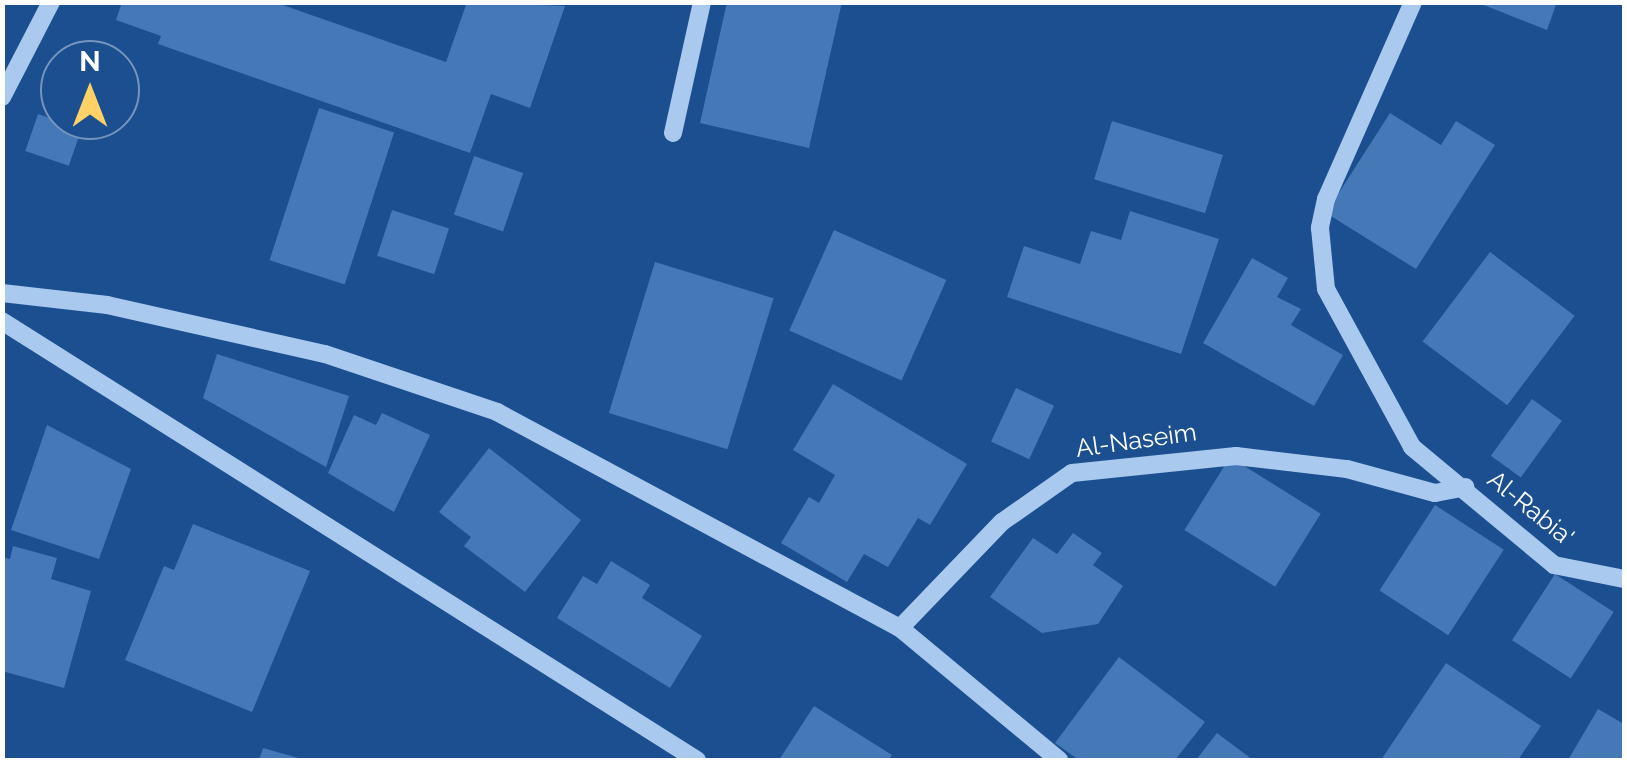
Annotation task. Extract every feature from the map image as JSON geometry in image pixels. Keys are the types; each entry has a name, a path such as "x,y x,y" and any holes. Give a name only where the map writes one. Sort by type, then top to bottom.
{"street":[{"path":"2,97 52,2"},
{"path":"673,132 702,2"},
{"name":"Al-Rabia'","path":"1412,2 1326,198 1320,259 1337,318 1412,447 1466,487 1554,565 1624,579"},
{"path":"2,293 107,304 325,354 497,412 900,628 1058,760"},
{"path":"2,321 697,760"},
{"name":"Al-Naseim","path":"900,628 1002,522 1072,473 1236,456 1347,468 1436,492 1466,487"}],"building":[{"path":"122,2 274,2 446,62 467,2 565,6 530,108 491,94 470,153 158,44 161,36 116,20"},
{"path":"727,2 842,2 809,148 700,123"},
{"path":"1476,2 1557,2 1547,30"},
{"path":"319,108 394,132 345,285 270,260"},
{"path":"1390,113 1441,145 1456,121 1495,145 1416,269 1326,213"},
{"path":"38,114 40,140 78,140 69,166 25,151"},
{"path":"1112,121 1223,155 1205,213 1094,179"},
{"path":"474,156 523,173 503,232 454,215"},
{"path":"392,210 449,229 434,274 377,256"},
{"path":"1130,211 1219,239 1181,354 1007,297 1024,246 1080,264 1091,231 1121,240"},
{"path":"834,230 946,280 902,381 789,330"},
{"path":"1490,252 1575,316 1507,405 1423,341"},
{"path":"1252,258 1288,278 1277,297 1301,309 1291,325 1343,355 1314,406 1203,343"},
{"path":"655,262 774,298 727,449 609,413"},
{"path":"217,354 349,396 326,467 203,398"},
{"path":"833,384 967,464 930,525 918,518 888,567 864,554 847,582 781,543 809,497 819,503 835,475 793,450"},
{"path":"1016,388 1054,406 1029,459 991,441"},
{"path":"1532,399 1562,421 1521,477 1491,456"},
{"path":"382,413 430,435 394,512 328,473 354,415 376,425"},
{"path":"47,425 131,469 99,559 11,530"},
{"path":"489,448 581,520 525,592 464,546 471,537 439,512"},
{"path":"1230,457 1321,514 1275,587 1184,530"},
{"path":"1435,505 1504,550 1448,635 1379,591"},
{"path":"193,524 310,571 252,712 125,660 164,566 174,570"},
{"path":"1073,533 1102,553 1093,565 1123,586 1098,624 1042,633 990,597 1033,538 1057,554"},
{"path":"13,546 57,558 51,579 91,591 64,688 2,671 2,557 10,559"},
{"path":"611,561 650,585 642,598 702,636 670,688 557,618 583,576 597,584"},
{"path":"1555,574 1614,612 1571,678 1512,640"},
{"path":"1119,657 1205,722 1175,760 1079,760 1055,743"},
{"path":"1446,663 1541,726 1518,760 1381,760"},
{"path":"814,706 892,755 889,760 779,760"},
{"path":"1598,709 1624,724 1624,760 1568,760"},
{"path":"1217,733 1253,760 1196,760"},
{"path":"263,748 302,759 302,760 259,760"}]}
